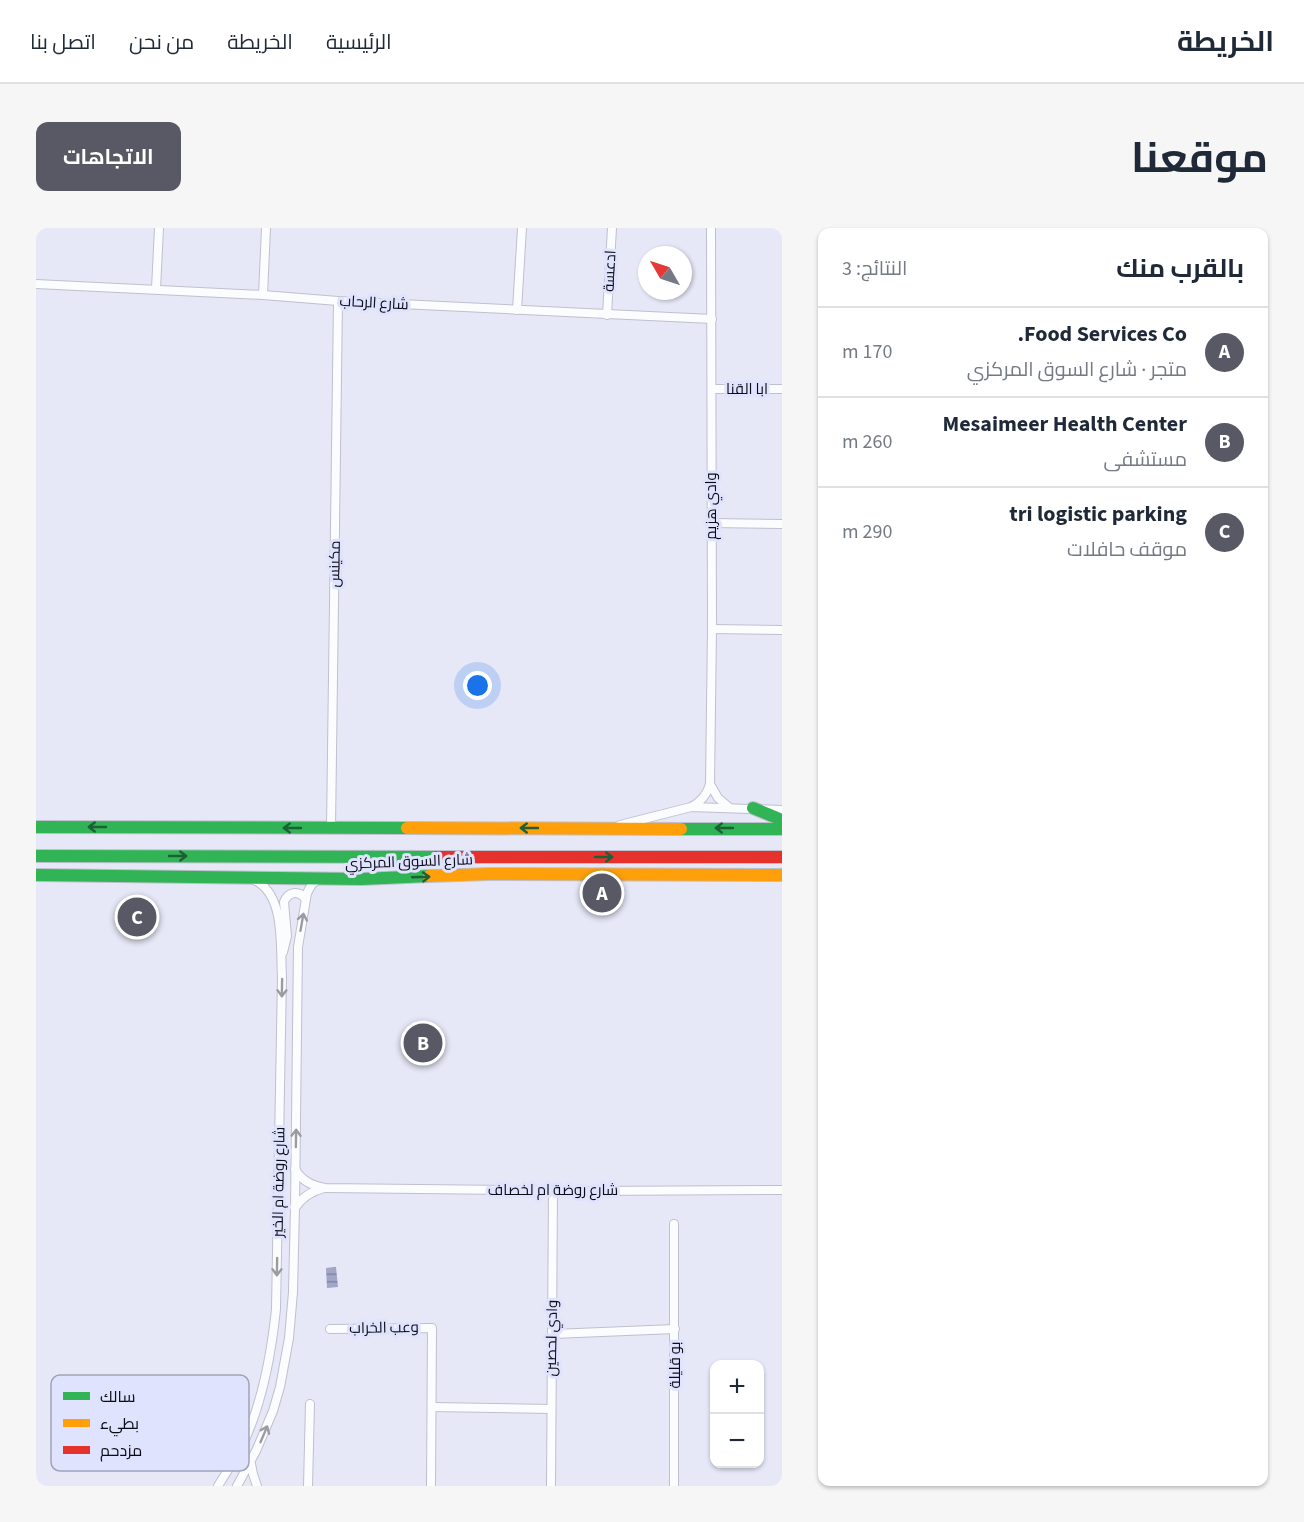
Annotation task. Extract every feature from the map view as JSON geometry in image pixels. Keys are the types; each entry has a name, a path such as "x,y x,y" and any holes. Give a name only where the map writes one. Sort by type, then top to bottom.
{"main road":[{"path":"753,808 782,819"},
{"path":"36,827 782,828"},
{"name":"شارع السوق المركزي","path":"36,856 782,857"},
{"path":"674,857 712,875"},
{"name":"شارع السوق المركزي","path":"36,875 362,879 489,874 782,875"}],"street":[{"path":"156,289 159,228"},
{"path":"263,295 266,228"},
{"path":"517,310 522,228"},
{"name":"ادعسة","path":"608,315 612,228"},
{"name":"وادي هزيم","path":"710,784 711,228"},
{"name":"شارع الرحاب","path":"36,284 712,319"},
{"name":"مكينس","path":"331,828 338,301"},
{"name":"ابا القنا","path":"712,389 782,389"},
{"path":"711,523 782,524"},
{"path":"712,629 782,630"},
{"path":"604,828 691,807 704,798 710,784"},
{"path":"710,784 718,798 730,808"},
{"path":"691,807 782,810"},
{"name":"شارع روضة ام الخير","path":"249,1428 267,1370 274,1329 277,1289 282,977 279,921 275,902 266,887 251,879"},
{"name":"شارع روضة ام الخير","path":"249,1465 273,1411 285,1363 292,1313 297,963 305,898 309,888 319,879"},
{"path":"281,958 286,936 284,902 290,894 300,893 305,898"},
{"name":"شارع روضة ام لخصاف","path":"295,1169 307,1182 325,1188 782,1190"},
{"path":"295,1208 308,1194 325,1188"},
{"name":"وادي لحصين","path":"551,1486 553,1190"},
{"path":"674,1224 675,1329"},
{"name":"وعب الخراب","path":"330,1329 432,1328 431,1486"},
{"name":"بو قليلة","path":"553,1334 675,1329 674,1486"},
{"path":"308,1486 310,1404"},
{"path":"432,1407 551,1408"},
{"path":"251,1462 258,1486"},
{"name":"شارع روضة ام الخير","path":"218,1486 227,1471"},
{"name":"شارع روضة ام الخير","path":"237,1486 246,1471"}],"water":[{"path":"336,1267 338,1287 327,1288 326,1268"}],"traffic: fast":[{"path":"753,808 782,820"},
{"path":"36,827 407,828"},
{"path":"681,829 782,829"},
{"path":"36,856 437,857"},
{"path":"36,875 362,879 429,876"}],"traffic: slow":[{"path":"407,828 681,829"},
{"path":"429,876 489,874 782,875"}],"traffic: jam":[{"path":"437,857 782,857"}],"place":[{"name":"Food Services Co.","path":"602,893"},
{"name":"tri logistic parking","path":"137,917"},
{"name":"Mesaimeer Health Center","path":"423,1043"}]}
